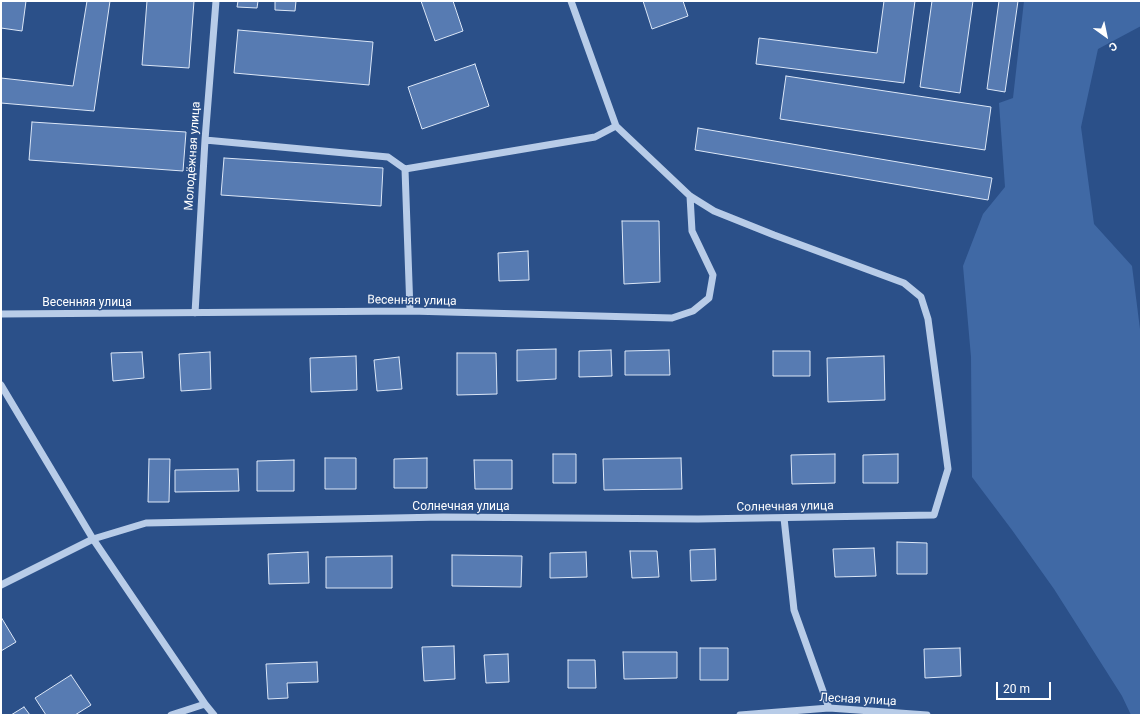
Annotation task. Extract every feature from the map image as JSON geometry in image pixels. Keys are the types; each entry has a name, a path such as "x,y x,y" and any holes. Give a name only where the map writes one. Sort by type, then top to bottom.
{"street":[{"name":"Молодёжная улица","path":"195,313 205,140 216,1"},
{"path":"571,1 616,126 690,196"},
{"path":"205,140 388,157 405,169 595,137 616,126"},
{"path":"405,169 410,311"},
{"name":"Весенняя улица","path":"1,314 410,311 672,318 693,311 709,298 713,275 692,231 690,196"},
{"name":"Солнечная улица","path":"1,585 93,540 146,523 443,517 698,520 934,515 948,469 928,319 921,297 904,283 714,211 690,196"},
{"path":"1,385 93,540 214,715"},
{"path":"784,518 794,610 829,708"},
{"path":"171,715 205,704"},
{"name":"Лесная улица","path":"740,715 829,708 927,715"}],"shaded area":[{"path":"1024,1 1141,1 1141,26 1098,49 1081,127 1094,224 1132,266 1141,337 1141,715 1131,715 1122,696 1054,589 972,477 971,357 963,266 983,214 1005,187 999,103 1013,98"}],"building":[{"path":"1,1 26,1 22,31 1,28"},
{"path":"87,1 110,1 94,111 1,103 1,78 73,86"},
{"path":"147,1 194,1 189,68 142,65"},
{"path":"238,1 258,1 257,8 237,7"},
{"path":"275,1 296,1 295,11 275,10"},
{"path":"421,1 453,1 463,31 435,41"},
{"path":"643,1 683,1 688,16 652,29"},
{"path":"884,1 915,1 904,83 756,64 759,38 877,53"},
{"path":"932,1 973,1 960,93 920,87"},
{"path":"999,1 1018,1 1005,92 987,89"},
{"path":"238,30 373,42 369,85 234,73"},
{"path":"475,64 489,106 422,129 408,87"},
{"path":"786,76 991,107 985,150 780,119"},
{"path":"32,122 186,132 183,171 29,160"},
{"path":"698,128 992,178 988,200 695,150"},
{"path":"224,158 383,168 381,206 221,195"},
{"path":"622,221 659,221 660,282 624,284"},
{"path":"528,251 529,280 499,281 498,253"},
{"path":"556,349 556,379 517,381 517,350"},
{"path":"611,350 612,376 579,377 579,351"},
{"path":"669,350 670,375 625,375 625,351"},
{"path":"773,351 810,351 810,376 773,376"},
{"path":"142,352 144,378 113,381 111,353"},
{"path":"210,352 211,389 181,391 179,354"},
{"path":"457,353 496,353 497,394 457,395"},
{"path":"356,356 357,390 311,392 310,358"},
{"path":"884,356 885,400 828,402 827,358"},
{"path":"399,357 402,389 377,391 374,360"},
{"path":"553,454 576,454 576,483 553,483"},
{"path":"835,454 835,483 792,484 791,455"},
{"path":"898,454 898,483 863,483 863,455"},
{"path":"325,458 356,458 356,489 325,489"},
{"path":"427,458 427,488 394,488 394,459"},
{"path":"681,458 682,489 604,490 603,459"},
{"path":"149,459 170,459 169,502 148,502"},
{"path":"294,460 294,491 257,491 257,461"},
{"path":"474,460 512,460 512,489 475,489"},
{"path":"238,469 239,491 175,492 175,470"},
{"path":"897,542 927,543 927,574 897,574"},
{"path":"874,548 876,576 835,577 833,549"},
{"path":"715,549 716,580 691,581 690,550"},
{"path":"630,551 657,551 659,577 632,578"},
{"path":"308,552 309,583 269,584 268,554"},
{"path":"586,552 587,577 550,578 550,553"},
{"path":"452,555 522,556 521,587 452,586"},
{"path":"392,556 392,588 326,588 326,557"},
{"path":"1,617 16,642 1,651"},
{"path":"454,646 455,679 424,681 422,647"},
{"path":"700,648 728,648 728,680 700,680"},
{"path":"960,648 961,676 925,678 924,649"},
{"path":"623,652 677,652 677,678 624,679"},
{"path":"508,654 509,682 486,683 484,655"},
{"path":"568,660 595,660 596,688 568,688"},
{"path":"317,662 318,682 287,683 288,698 268,699 266,664"},
{"path":"71,675 91,705 75,715 46,715 35,698"},
{"path":"24,707 30,715 11,715"}]}
